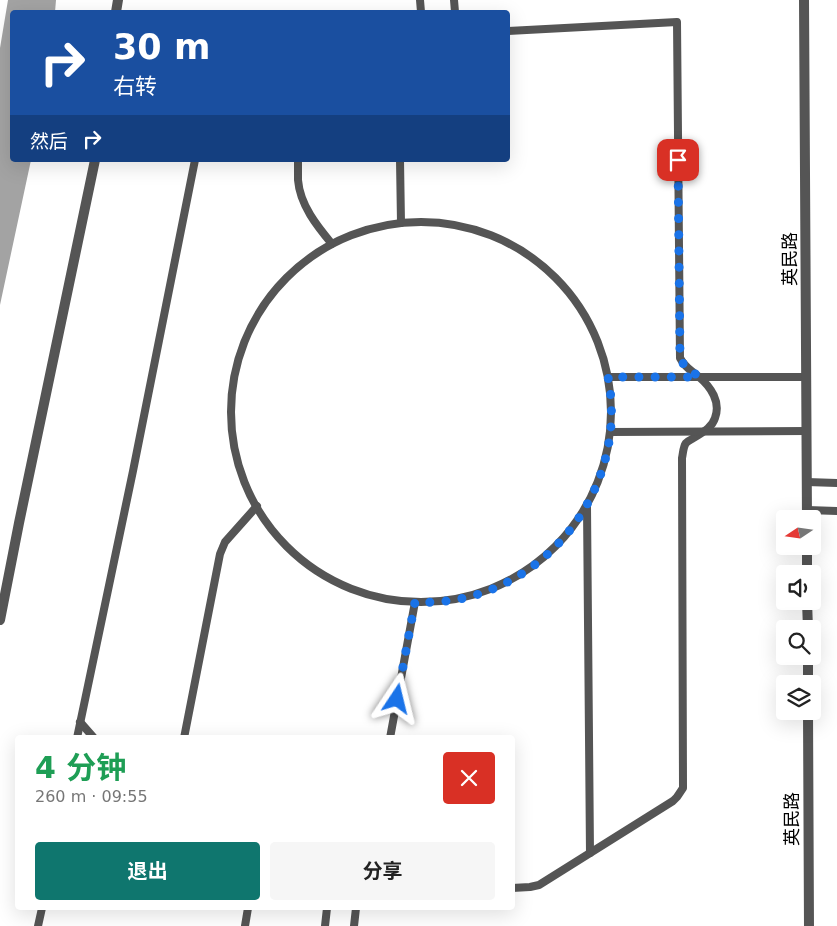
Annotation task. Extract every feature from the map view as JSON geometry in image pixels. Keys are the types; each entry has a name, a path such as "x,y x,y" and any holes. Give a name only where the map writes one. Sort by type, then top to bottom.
{"street":[{"name":"英民路","path":"804,0 807,510"},
{"path":"0,620 18,523 95,162"},
{"name":"英民路","path":"808,720 809,926"}],"lane":[{"path":"510,31 677,22 680,358 684,365 699,377 715,396 717,406 715,418 711,426 686,443 682,458 682,788 673,801 538,885 515,888"},
{"path":"78,735 196,162"},
{"path":"298,162 298,182 304,202 315,222 332,244"},
{"path":"400,162 401,223"},
{"path":"433,222 479,230 521,250 540,263 572,297 586,317 597,339 610,387 611,412 605,461 597,484 587,506 557,546 539,562 497,588 473,596 425,603 400,602 352,590 309,566 291,551 275,534 250,495 241,473 232,427 234,380 239,358 247,335 271,296 303,262 332,244 365,230 387,224 433,222"},
{"path":"608,377 806,376"},
{"path":"610,432 807,432"},
{"path":"807,482 837,483"},
{"path":"185,735 220,554 225,542 257,506"},
{"path":"587,506 590,853"},
{"path":"821,513 837,511"},
{"path":"391,735 415,602"},
{"path":"80,722 91,735"},
{"path":"38,926 42,910"},
{"path":"245,926 248,910"},
{"path":"325,926 327,910"},
{"path":"354,926 356,910"}],"shaded area":[{"path":"8,0 56,0 55,10 10,10 10,162 31,162 0,305 0,48"}],"route":[{"path":"397,699 415,602 449,601 497,588 539,562 557,546 587,506 605,461 610,436 611,412 608,377 699,377 684,365 680,358 678,160"}]}
